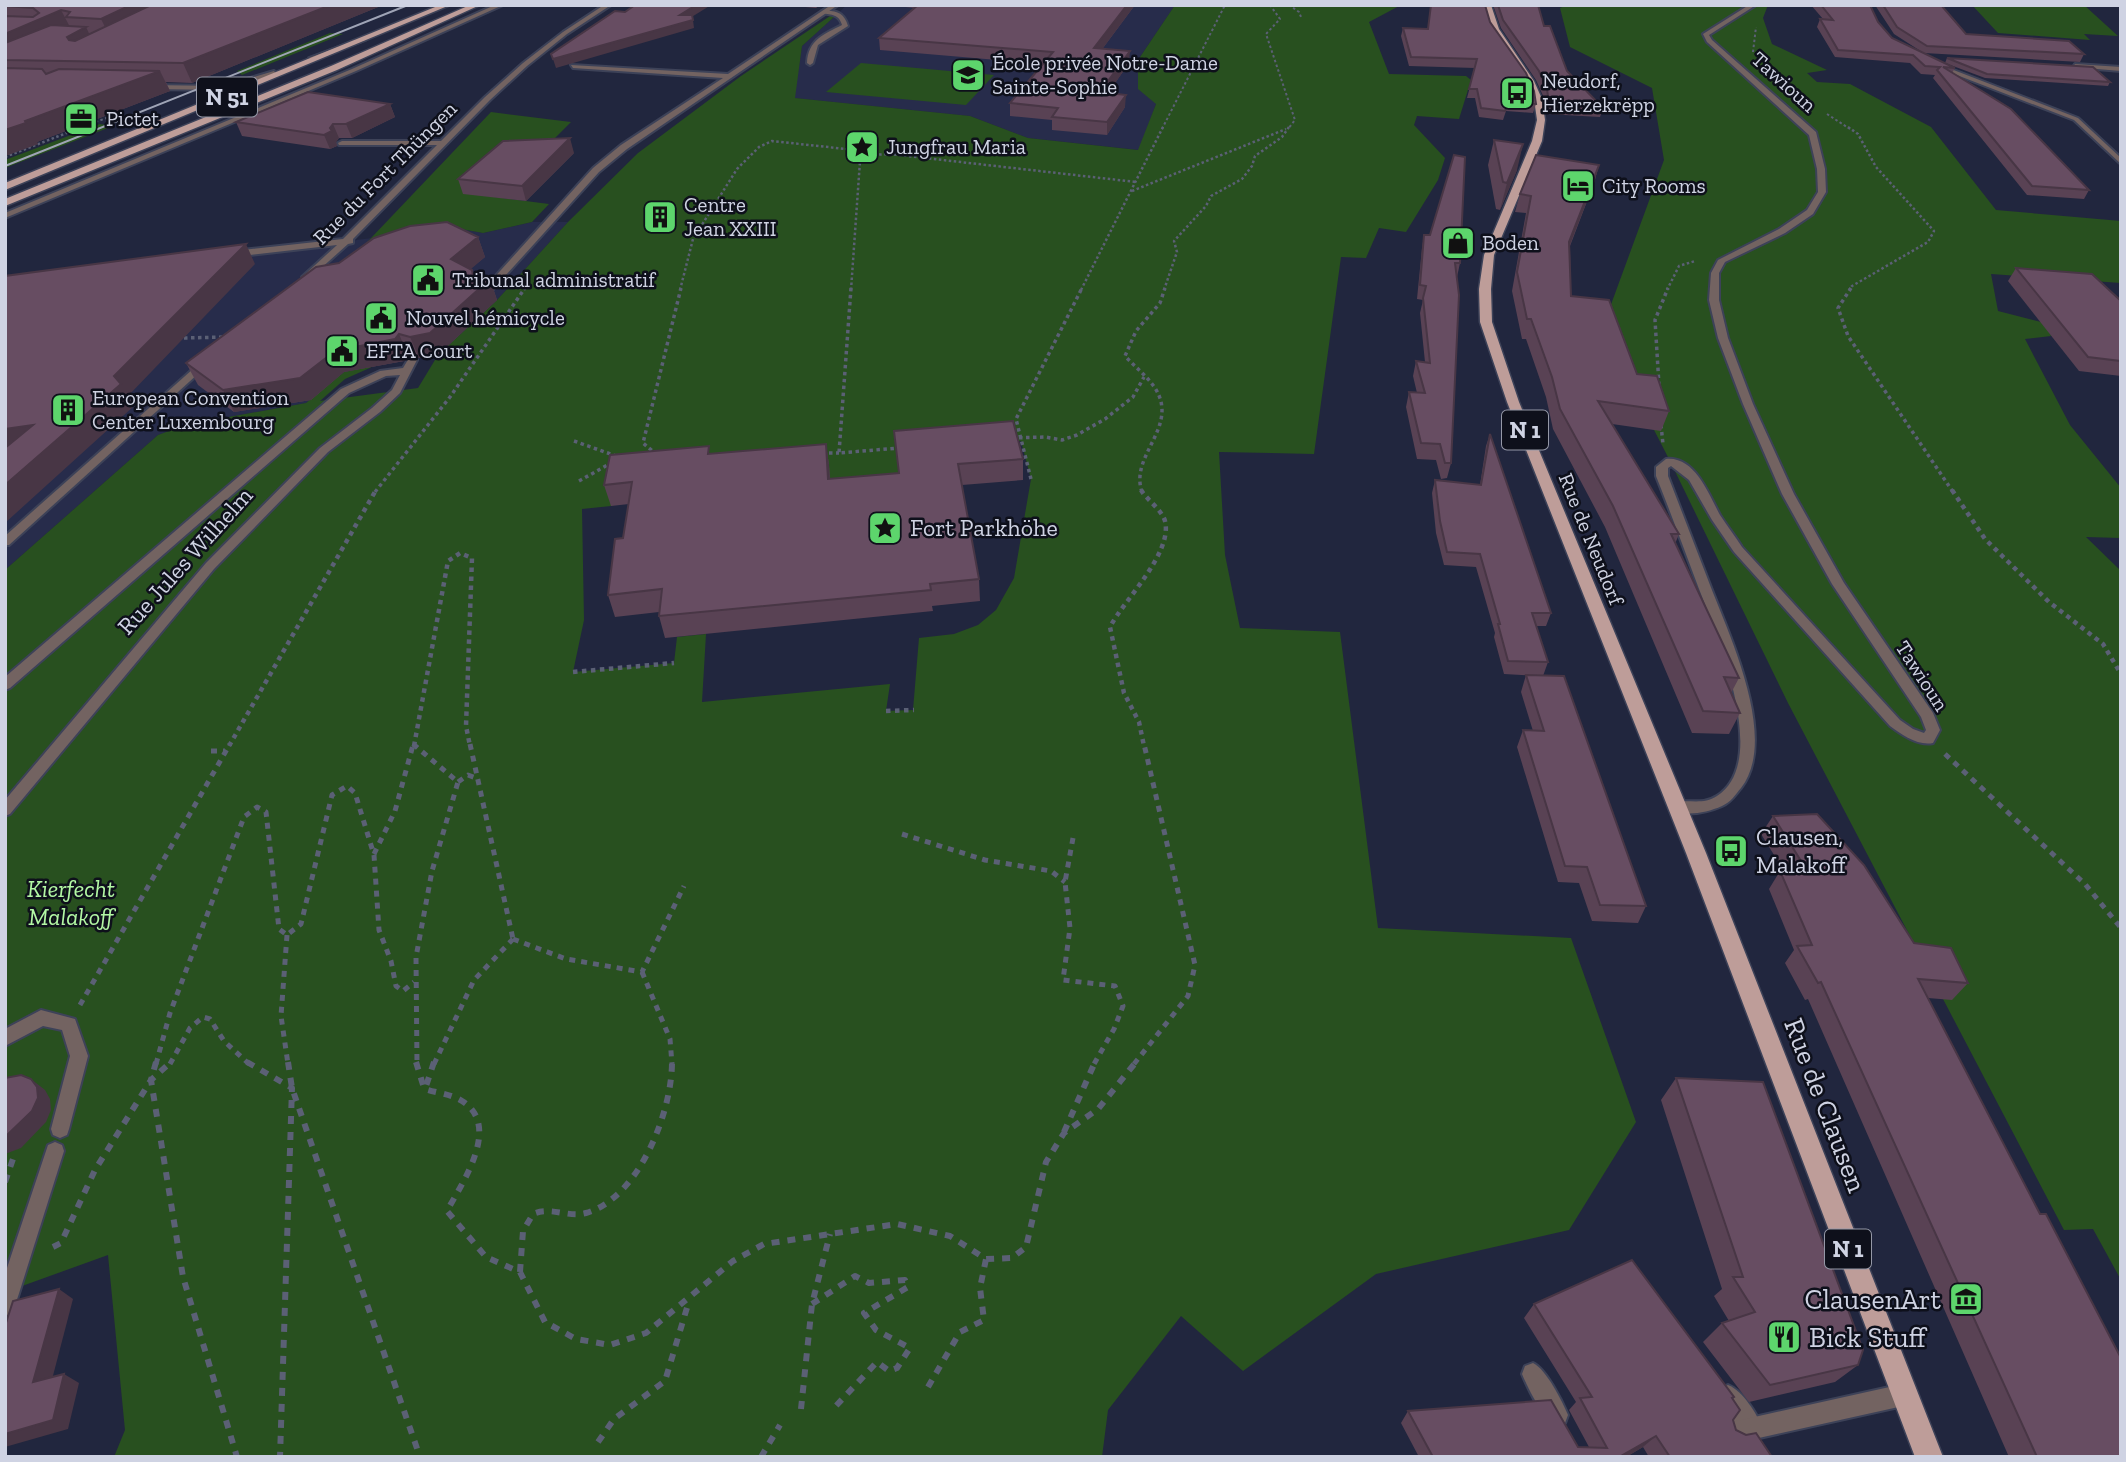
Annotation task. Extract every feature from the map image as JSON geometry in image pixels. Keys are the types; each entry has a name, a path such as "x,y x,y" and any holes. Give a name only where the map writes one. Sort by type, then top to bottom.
{"main road":[{"name":"N 51","path":"5,187 447,5"},
{"name":"N 51","path":"5,203 334,68 477,5"},
{"name":"Rue de Neudorf","path":"1486,5 1495,29 1530,81 1538,100 1541,120 1537,141 1489,255 1485,289 1486,322 1514,402 1696,853"},
{"name":"Rue de Clausen","path":"1696,853 1929,1457"}],"street":[{"path":"5,216 354,70 500,5"},
{"name":"Rue du Fort Thüngen","path":"300,282 350,241 520,66 578,23 608,5"},
{"path":"485,293 596,170 624,147 835,5"},
{"name":"Tawioun","path":"1670,461 1685,468 1695,477 1716,518 1738,549 1895,723 1908,733 1928,739 1933,730 1928,716 1838,584 1788,494 1748,404 1723,338 1714,300 1714,272 1722,260 1782,231 1810,212 1822,192 1821,169 1812,134 1801,121 1709,41 1706,34 1751,6"},
{"path":"810,63 809,51 814,41 845,26 843,18 838,14 824,12"},
{"path":"138,87 222,88 242,85 344,44 367,39"},
{"path":"1944,58 1929,60 2076,119 2121,162"},
{"path":"573,66 729,76"},
{"path":"2066,66 2121,69"},
{"path":"334,68 354,70"},
{"path":"342,143 443,143"},
{"path":"221,256 350,241"},
{"path":"5,542 210,358"},
{"name":"Rue Jules Wilhelm","path":"5,685 345,391 409,365 396,391 324,450 210,566 5,810"},
{"path":"1670,461 1662,467 1662,476 1735,667 1745,708 1748,750 1739,780 1724,799 1703,808 1676,807"},
{"path":"5,1038 41,1018 69,1024 79,1056 60,1129"},
{"path":"5,1306 55,1151"},
{"path":"1533,1374 1568,1433"},
{"path":"1718,1384 1742,1431 1903,1395"}],"path":[{"path":"1031,480 1016,419 1225,5"},
{"path":"1064,1133 1098,1109 1188,996 1195,965 1139,722 1124,693 1111,627 1117,614 1138,589 1165,539 1166,519 1141,491 1137,475 1143,460 1158,441 1163,424 1158,393 1125,356 1136,331 1160,303 1177,252 1174,241 1206,206 1211,196 1242,179 1252,166 1255,156 1282,137 1294,120 1266,34 1280,19 1270,5"},
{"path":"1289,5 1299,12 1301,17"},
{"path":"1751,6 1756,28 1752,45 1755,60"},
{"path":"1824,113 1858,135 1876,167 1934,231 1928,242 1852,286 1838,308 1848,336 1985,539 2049,602 2103,644 2121,674"},
{"path":"5,157 100,120"},
{"path":"1132,191 1287,129"},
{"path":"653,461 661,458 643,443 693,239 706,226 727,185 748,156 762,144 772,141 1136,183"},
{"path":"839,453 860,161 876,146 864,142 848,145 846,149"},
{"path":"1660,397 1655,320 1661,301 1679,266 1733,250 1739,253"},
{"path":"88,991 377,488 458,386 504,322 532,276"},
{"path":"184,338 235,337"},
{"path":"1006,439 1020,437 1062,440 1077,435 1105,419 1132,397 1144,377"},
{"path":"1661,422 1663,448 1670,461"},
{"path":"574,441 620,458 579,481"},
{"path":"811,454 908,447"},
{"path":"374,855 395,811 413,746 448,561 460,553 471,558 466,726 513,939"},
{"path":"573,672 674,663"},
{"path":"886,711 914,710"},
{"path":"1928,739 2085,884 2121,928"},
{"path":"413,746 458,782"},
{"path":"211,751 226,751"},
{"path":"425,1089 415,1058 416,957 432,871 458,782 468,775 477,779"},
{"path":"414,982 403,991 396,986 391,961 379,930 374,855 355,793 347,786 332,795 301,923 288,935 281,1016 292,1088 420,1457"},
{"path":"72,1224 95,1170 151,1080 170,1013 244,817 257,807 266,812 279,929 288,935"},
{"path":"902,834 985,860 1051,871 1065,882"},
{"path":"684,886 642,972 673,1046 667,1108 635,1175 611,1204 583,1214 541,1210 528,1218 523,1230 520,1272 545,1322 576,1339 611,1345 646,1332 689,1300 733,1261 764,1244 897,1224 950,1236 986,1259 1012,1258 1026,1247 1046,1162 1064,1133 1088,1073 1114,1029 1123,1006 1115,986 1063,980 1070,928 1065,882 1073,838"},
{"path":"513,939 566,959 642,972"},
{"path":"425,1089 440,1046 474,980 513,939"},
{"path":"151,1080 168,1067 190,1028 203,1017 210,1019 215,1032 261,1073 292,1088"},
{"path":"151,1080 183,1277 237,1457"},
{"path":"280,1457 292,1088"},
{"path":"425,1089 465,1103 478,1121 479,1149 447,1211 486,1257 520,1272"},
{"path":"5,1160 13,1158 5,1182"},
{"path":"801,1409 812,1304 830,1234"},
{"path":"928,1387 960,1332 984,1320 980,1288 986,1259"},
{"path":"812,1304 855,1276 869,1283 905,1280 908,1287 864,1313 876,1330 910,1348 897,1368 889,1371 877,1362 833,1409"},
{"path":"598,1442 614,1419 665,1381 689,1300"},
{"path":"761,1457 780,1425"}],"shaded area":[{"name":"École privée Notre-Dame Sainte-Sophie","path":"847,5 1175,5 1138,60 1156,104 1139,150 1028,138 970,116 794,98 802,46"},
{"path":"532,222 568,222 497,300 438,355 344,372 306,403 185,425 158,435 5,570 5,285 372,238 354,257 450,227 483,233"}],"green space":[{"name":"Kierfecht Malakoff","path":"1175,5 1401,5 1369,22 1389,74 1466,76 1471,80 1459,119 1417,116 1414,125 1445,158 1438,180 1406,232 1379,228 1366,258 1341,257 1314,454 1219,452 1225,555 1240,628 1340,632 1378,928 1571,938 1636,1122 1569,1230 1376,1274 1243,1371 1181,1316 1108,1410 1102,1457 114,1457 125,1430 108,1255 11,1290 5,1306 5,570 158,435 185,425 306,403 344,372 374,366 345,379 320,401 418,388 438,355 497,300 568,222 638,153 741,76 830,16 834,17 802,46 795,98 970,116 1028,138 1138,150 1156,104 1138,89 1138,60","holes":["1021,441 1031,479 1014,578 996,610 978,625 954,634 919,638 913,710 886,711 890,684 702,702 706,634 677,637 674,663 573,672 584,620 582,509 611,506 714,468 901,487 897,452"]},
{"path":"1567,5 1768,5 1763,18 1772,44 1827,70 1807,73 1817,82 1850,84 1931,127 1996,210 2121,221 2121,283 1991,274 1998,311 2045,323 2051,336 2025,339 2070,425 2121,488 2121,538 2086,537 2121,571 2121,1280 2093,1229 2064,1230 1788,703 1670,461 1602,329 1664,160 1652,88 1570,47 1560,8"},
{"path":"1972,5 2084,5 2118,36 2084,34 2090,40 1998,33"},
{"path":"330,33 343,34 242,75 237,71"},
{"path":"861,63 994,75 966,105 826,92"},
{"path":"491,112 571,122 543,150 464,193 549,204 532,222 483,233 450,227 353,257"},
{"path":"100,124 113,126 5,168 5,160"}],"building":[{"path":"5,5 131,5 101,19 66,17 70,12 61,10 5,34 5,16 33,17 39,13 33,8"},
{"path":"151,5 331,5 183,63 5,60 5,43 51,25 86,27 67,37 75,41"},
{"path":"635,5 696,5 680,15 692,15 693,20 553,59 551,54 615,11 625,12"},
{"path":"918,5 1127,5 1094,48 1130,51 1100,92 1126,95 1107,122 1052,117 1058,108 1010,103 1053,52 879,38"},
{"path":"1431,5 1485,5 1490,22 1526,73 1536,104 1509,102 1505,111 1481,108 1477,89 1469,89 1477,59 1411,57 1403,28 1428,29"},
{"path":"1498,5 1538,5 1544,26 1550,26 1567,71 1603,108 1549,104 1547,89 1539,71 1503,20"},
{"path":"1821,5 1870,5 1878,22 1892,38 1955,68 1943,67 2011,109 2089,190 2032,186 1937,70 1940,67 1925,66 1913,55 1838,50 1820,19 1833,20"},
{"path":"1883,5 1941,5 1966,34 2069,41 2084,54 1927,46 1897,27"},
{"path":"1947,58 2093,67 2110,82 1987,74"},
{"path":"5,68 42,69 46,74 59,69 160,71 5,130"},
{"path":"308,92 390,104 346,124 333,124 330,128 332,131 324,135 236,122"},
{"path":"570,138 522,186 458,179 503,141"},
{"path":"1494,140 1523,144 1507,183 1503,182"},
{"path":"1454,155 1465,157 1460,263 1455,263 1459,295 1451,463 1445,463 1440,444 1421,443 1409,392 1425,393 1416,361 1430,363 1423,298 1426,286 1420,285 1424,235 1430,235"},
{"path":"1536,155 1599,165 1569,242 1571,296 1609,300 1637,374 1657,376 1669,411 1598,401 1679,534 1671,534 1739,678 1724,677 1740,713 1703,711 1613,506 1560,409 1552,377 1531,319 1527,319 1517,272 1531,196 1520,194"},
{"name":"Nouvel hémicycle","path":"447,222 478,237 451,259 472,270 473,276 490,279 430,333 410,337 399,334 395,339 335,351 300,378 223,390 186,363 316,267 339,263 374,238 410,226"},
{"name":"European Convention Center Luxembourg","path":"246,244 114,376 121,384 5,485 5,448 33,425 5,429 5,276"},
{"path":"2016,268 2092,274 2121,301 2121,361 2088,357"},
{"path":"1013,421 1023,459 958,464 979,579 930,584 931,590 659,616 662,589 608,595 615,539 623,538 632,482 604,485 610,455 709,446 708,454 826,444 828,479 899,473 894,431"},
{"path":"1490,434 1551,613 1532,613 1548,662 1508,661 1480,554 1447,552 1435,480 1481,485"},
{"path":"1526,675 1564,676 1646,906 1600,905 1587,867 1565,866 1523,730 1544,731"},
{"path":"1817,814 1864,865 1914,943 1951,948 1968,983 1918,979 2040,1214 2046,1214 2121,1358 2121,1457 2037,1457 1821,982 1818,983 1797,946 1812,945 1780,871 1806,869 1773,816"},
{"path":"21,1075 31,1079 37,1087 38,1098 32,1111 5,1137 5,1078"},
{"path":"1676,1078 1763,1082 1863,1350 1858,1365 1770,1385 1722,1323 1755,1312 1733,1277 1743,1277"},
{"path":"1632,1260 1734,1397 1732,1398 1740,1410 1733,1420 1736,1430 1746,1435 1756,1433 1772,1457 1670,1457 1656,1436 1619,1457 1433,1457 1408,1411 1551,1400 1578,1447 1607,1448 1580,1398 1592,1397 1534,1304"},
{"path":"59,1289 33,1382 64,1374 53,1420 5,1434 5,1326 13,1301"}],"tram line":[{"path":"5,166 408,5"}],"place":[{"name":"École privée Notre-Dame Sainte-Sophie","path":"968,75"},
{"name":"Neudorf, Hierzekrëpp","path":"1517,93"},
{"name":"Pictet","path":"81,119"},
{"name":"Jungfrau Maria","path":"862,147"},
{"name":"City Rooms","path":"1578,186"},
{"name":"Centre Jean XXIII","path":"660,217"},
{"name":"Boden","path":"1458,243"},
{"name":"Tribunal administratif","path":"428,280"},
{"name":"Nouvel hémicycle","path":"381,318"},
{"name":"EFTA Court","path":"342,351"},
{"name":"European Convention Center Luxembourg","path":"68,410"},
{"name":"Fort Parkhöhe","path":"885,528"},
{"name":"Clausen, Malakoff","path":"1731,851"},
{"name":"ClausenArt","path":"1966,1299"},
{"name":"Bick Stuff","path":"1784,1337"}]}
